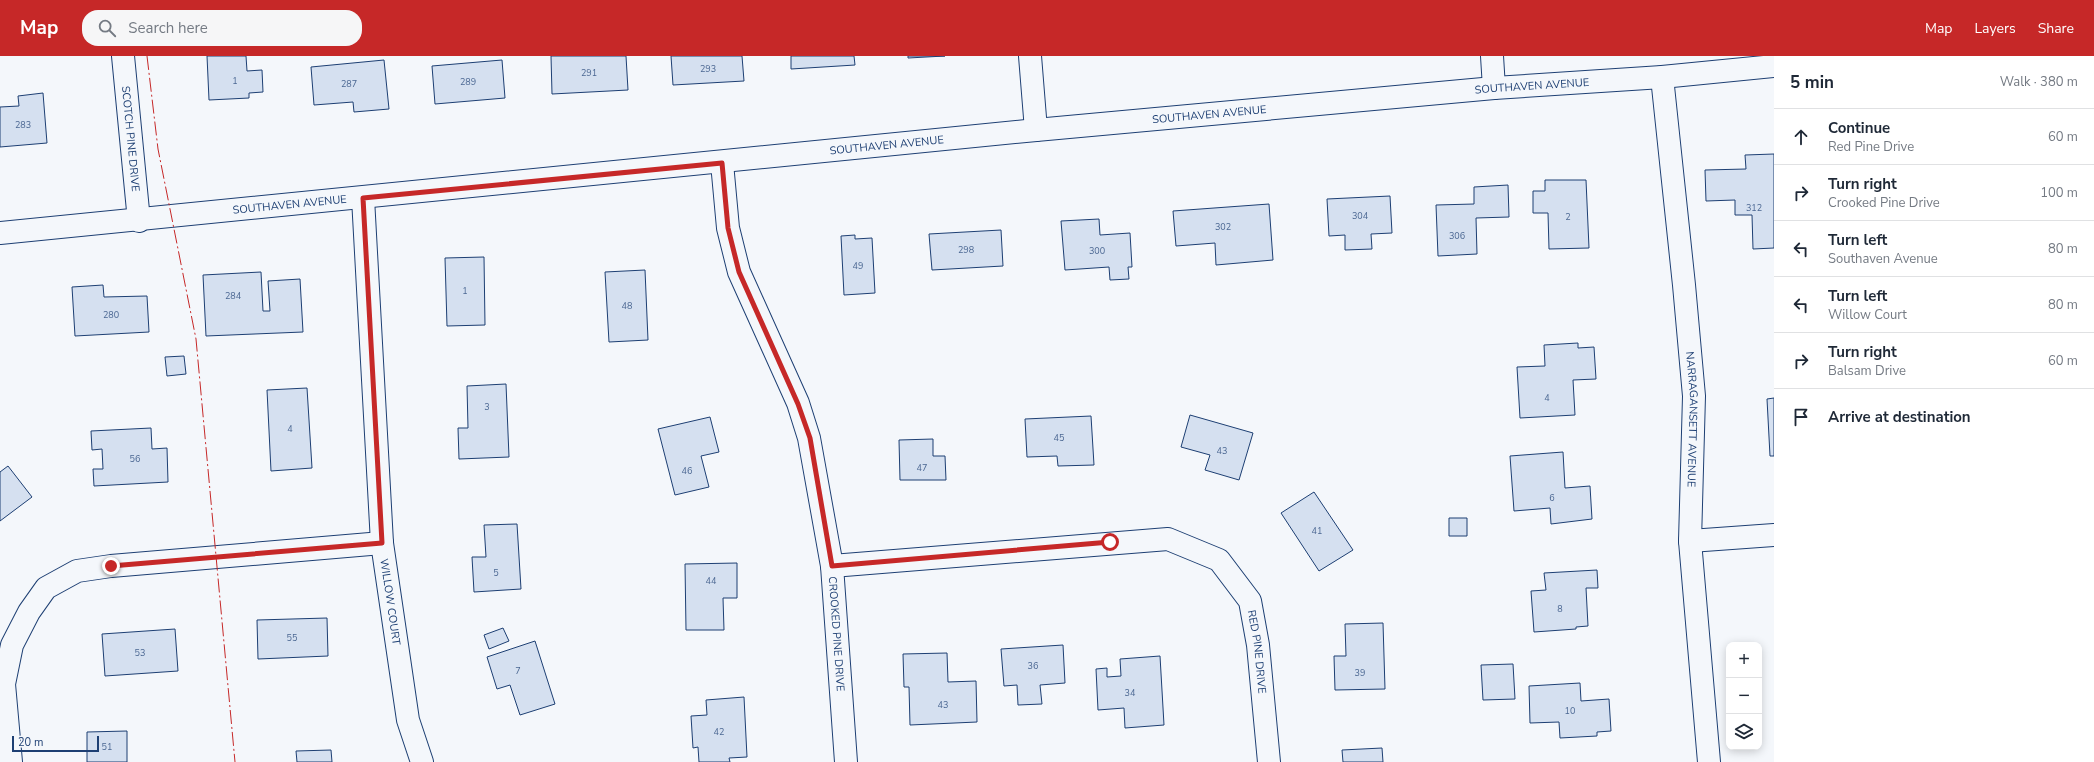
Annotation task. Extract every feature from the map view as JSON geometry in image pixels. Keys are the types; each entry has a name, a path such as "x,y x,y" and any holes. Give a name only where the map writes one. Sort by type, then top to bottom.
{"street":[{"name":"SCOTCH PINE DRIVE","path":"123,56 139,220"},
{"path":"1030,56 1036,130"},
{"path":"1492,56 1494,88"},
{"name":"SOUTHAVEN AVENUE","path":"0,233 722,163 1036,130 1494,88 1662,77 1774,66"},
{"name":"NARRAGANSETT AVENUE","path":"1662,77 1694,396 1690,541 1709,762"},
{"name":"CROOKED PINE DRIVE","path":"722,163 728,228 739,272 798,404 810,438 832,566 846,762"},
{"name":"WILLOW COURT","path":"363,198 382,543 408,720 422,762"},
{"path":"1690,541 1774,535"},
{"name":"RED PINE DRIVE","path":"832,566 1168,538 1219,560 1250,601 1258,645 1269,762"},
{"path":"11,762 4,684 12,646 29,612 46,588 77,571 111,566 382,543"}],"building":[{"path":"207,56 246,56 247,71 262,70 263,92 249,93 249,98 209,100"},
{"path":"551,56 626,56 628,90 552,94"},
{"path":"671,56 742,56 744,81 673,85"},
{"path":"791,56 854,56 855,65 791,69"},
{"path":"908,56 945,56 908,58"},
{"path":"384,60 389,109 354,112 353,102 314,105 311,67"},
{"path":"502,60 505,98 435,104 432,66"},
{"path":"43,93 47,143 0,147 0,107 19,106 18,96"},
{"path":"1774,154 1774,248 1753,249 1752,215 1735,215 1735,200 1706,201 1705,170 1746,169 1745,155"},
{"path":"1545,180 1586,180 1589,248 1549,249 1548,213 1533,213 1533,191 1545,191"},
{"path":"1508,185 1509,217 1476,218 1477,254 1438,256 1436,205 1474,204 1474,187"},
{"path":"1390,196 1392,233 1371,234 1372,249 1345,250 1345,235 1329,236 1327,199"},
{"path":"1269,204 1273,260 1216,265 1215,243 1176,246 1173,211"},
{"path":"1099,219 1100,235 1130,233 1132,267 1128,267 1129,279 1110,280 1109,267 1065,270 1061,221"},
{"path":"1001,230 1003,266 932,270 929,234"},
{"path":"855,235 855,239 872,238 875,293 844,295 841,236"},
{"path":"484,257 485,325 447,326 445,258"},
{"path":"645,270 648,340 609,342 605,272"},
{"path":"261,272 263,311 270,311 268,281 300,279 303,332 206,336 203,275"},
{"path":"103,285 104,297 147,296 149,332 75,336 72,287"},
{"path":"1578,343 1578,348 1594,347 1596,379 1573,380 1575,415 1520,418 1517,367 1545,366 1544,345"},
{"path":"184,356 186,374 167,376 165,357"},
{"path":"506,384 509,457 459,459 458,428 468,428 467,386"},
{"path":"307,388 312,468 271,471 267,390"},
{"path":"1774,398 1774,456 1770,456 1767,399"},
{"path":"1190,415 1253,433 1239,480 1205,470 1210,455 1181,447"},
{"path":"1091,416 1094,465 1058,466 1057,456 1027,457 1025,419"},
{"path":"710,417 719,452 701,456 709,487 675,495 658,429"},
{"path":"151,428 152,449 167,448 168,482 94,486 93,469 103,469 102,449 92,450 91,431"},
{"path":"933,439 933,456 945,456 946,480 900,480 899,440"},
{"path":"1563,452 1565,488 1590,486 1592,519 1551,524 1550,508 1514,511 1510,456"},
{"path":"8,466 32,497 0,521 0,472"},
{"path":"1314,492 1353,550 1319,571 1281,513"},
{"path":"1449,518 1467,518 1467,536 1449,536"},
{"path":"517,524 521,589 474,592 472,557 486,557 484,525"},
{"path":"737,563 737,598 723,598 724,630 686,630 685,564"},
{"path":"1597,570 1598,588 1586,588 1588,626 1576,627 1576,629 1534,632 1531,591 1546,590 1544,573"},
{"path":"327,618 328,656 258,659 257,620"},
{"path":"1383,623 1385,689 1335,690 1334,656 1346,656 1345,624"},
{"path":"503,628 509,641 489,649 484,635"},
{"path":"175,629 178,671 105,676 102,634"},
{"path":"535,641 555,704 520,715 510,685 497,689 487,657"},
{"path":"1063,645 1065,683 1040,685 1042,704 1018,705 1017,685 1004,686 1001,649"},
{"path":"947,653 948,682 976,681 977,722 910,725 909,687 904,687 903,654"},
{"path":"1160,656 1164,725 1125,728 1124,708 1098,710 1096,669 1107,668 1107,677 1121,676 1120,659"},
{"path":"1513,664 1515,699 1483,700 1481,665"},
{"path":"1580,683 1581,701 1609,699 1611,731 1597,732 1597,736 1560,738 1559,722 1530,723 1529,686"},
{"path":"744,697 747,757 729,758 730,762 699,762 698,747 693,748 691,716 707,715 706,700"},
{"path":"127,731 127,762 87,762 87,732"},
{"path":"1382,748 1383,762 1343,762 1342,750"},
{"path":"331,750 332,762 297,762 296,751"}],"power":[{"path":"147,56 158,149 196,339 235,762"}],"route":[{"path":"111,566 382,543 363,198 722,163 728,228 739,272 762,318 798,404 810,438 832,566 1110,542"}]}
